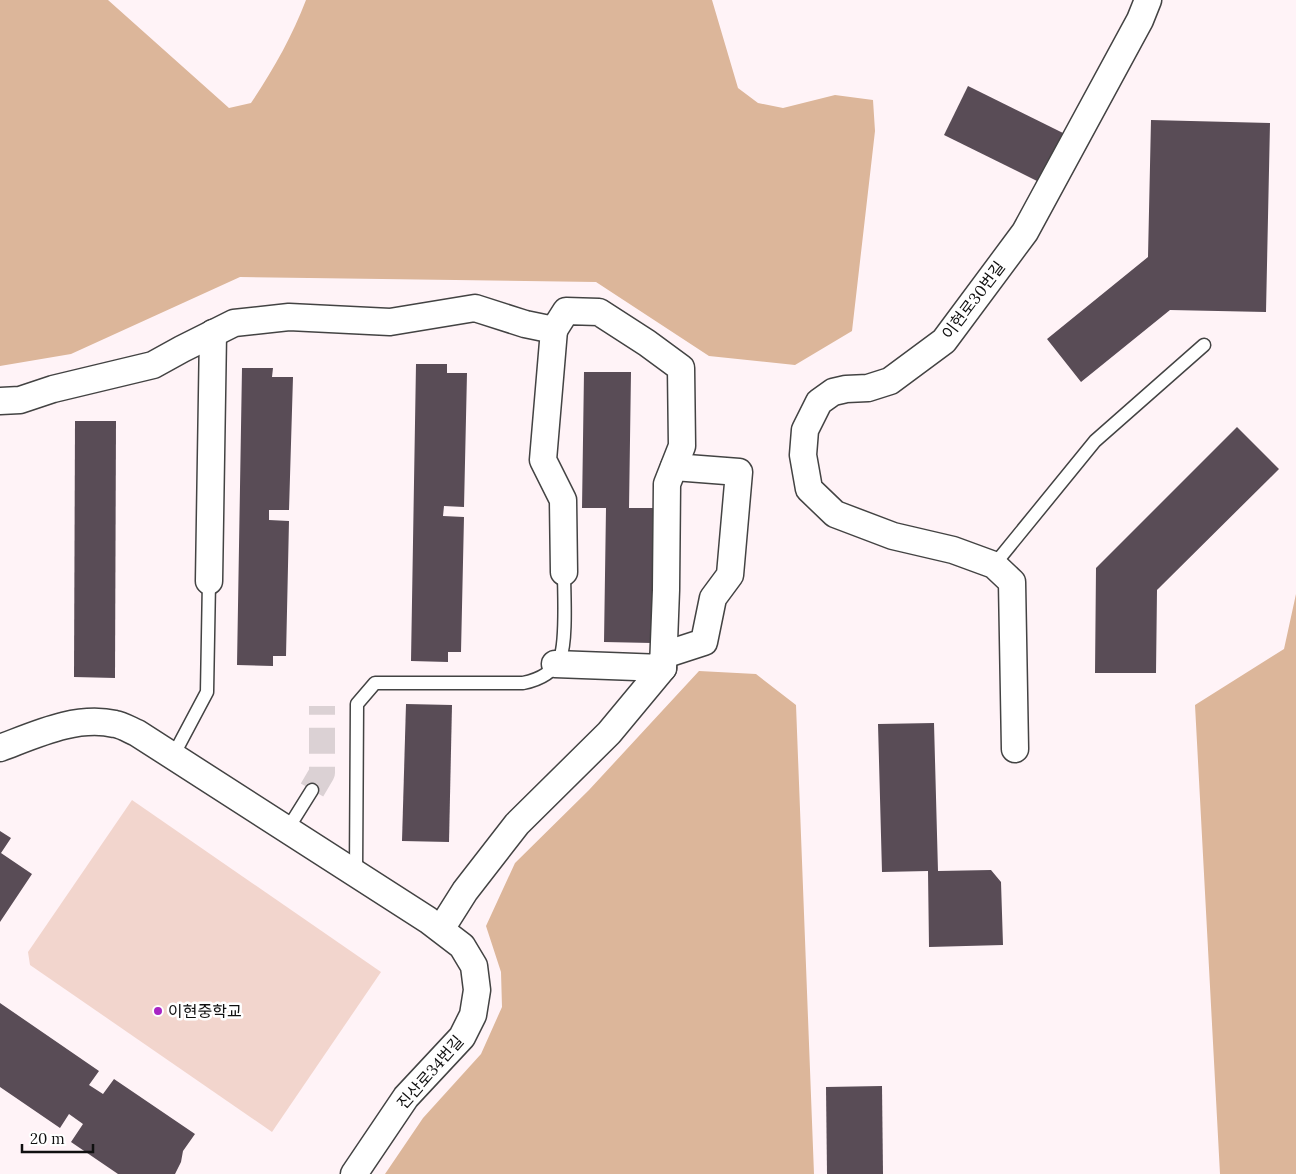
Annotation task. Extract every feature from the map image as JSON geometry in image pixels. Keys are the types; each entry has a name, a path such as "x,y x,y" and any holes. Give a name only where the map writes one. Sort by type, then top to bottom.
{"street":[{"name":"이현로30번길","path":"1015,749 1012,582 994,565 953,550 894,536 835,514 809,490 803,454 805,430 819,402 833,392 868,388 890,381 944,341 1025,232 1140,20 1148,0"},
{"path":"0,401 20,400 53,389 152,365 234,323 289,317 390,322 475,308 525,324 554,330"},
{"path":"435,924 465,891 517,824 609,733 664,662 667,484 682,446 680,368 647,343 599,312 566,312 554,330 543,460 562,500 564,572"},
{"path":"209,582 213,334"},
{"path":"555,664 664,662 704,642 713,598 730,575 739,472 674,467"},
{"name":"진산로34번길","path":"0,748 63,726 90,722 115,724 137,733 435,924 462,946 474,966 477,990 473,1015 462,1037 406,1097 354,1174"}],"lane":[{"path":"994,565 1095,441 1204,345"},
{"path":"356,874 357,704 375,683 523,684 538,680 552,670 560,658 563,639 564,572"},
{"path":"173,756 207,692 209,582"},
{"path":"287,830 312,790"}],"shaded area":[{"path":"0,0 108,0 229,108 251,103 282,53 306,0 712,0 738,88 758,103 783,108 835,95 873,100 875,131 852,331 795,365 709,356 596,282 240,277 71,354 0,366"},
{"path":"1296,594 1296,1174 1220,1174 1195,705 1284,649"},
{"path":"699,671 756,674 796,705 814,1174 385,1174 423,1118 481,1054 502,1007 501,972 486,926 515,863 589,790"},
{"path":"132,800 381,972 272,1132 30,965 28,952"}],"building":[{"path":"968,86 1063,133 1039,182 944,135"},
{"path":"1151,120 1270,123 1266,312 1170,310 1081,382 1047,339 1148,257"},
{"path":"416,364 447,364 447,373 467,373 464,507 444,506 443,516 464,517 461,652 448,652 448,662 411,661"},
{"path":"242,368 273,368 272,377 293,377 289,510 269,510 269,520 289,521 286,656 273,656 273,666 237,665"},
{"path":"584,372 631,372 629,508 653,508 652,643 604,642 606,508 582,508"},
{"path":"75,421 116,421 115,678 74,677"},
{"path":"1237,427 1279,469 1157,590 1156,673 1095,673 1096,568"},
{"path":"406,704 452,705 449,842 402,841"},
{"path":"934,723 938,871 991,870 1001,882 1003,945 929,947 928,871 882,872 878,724"},
{"path":"0,831 11,838 1,853 32,874 0,922"},
{"path":"0,1003 99,1071 89,1085 103,1094 114,1079 195,1134 183,1151 181,1162 175,1174 118,1174 71,1142 83,1124 69,1114 60,1128 0,1087"},
{"path":"882,1086 883,1174 827,1174 826,1087"}],"tunnel":[{"path":"312,790 322,773 322,706"}],"place":[{"name":"이현중학교","path":"158,1011"}]}
